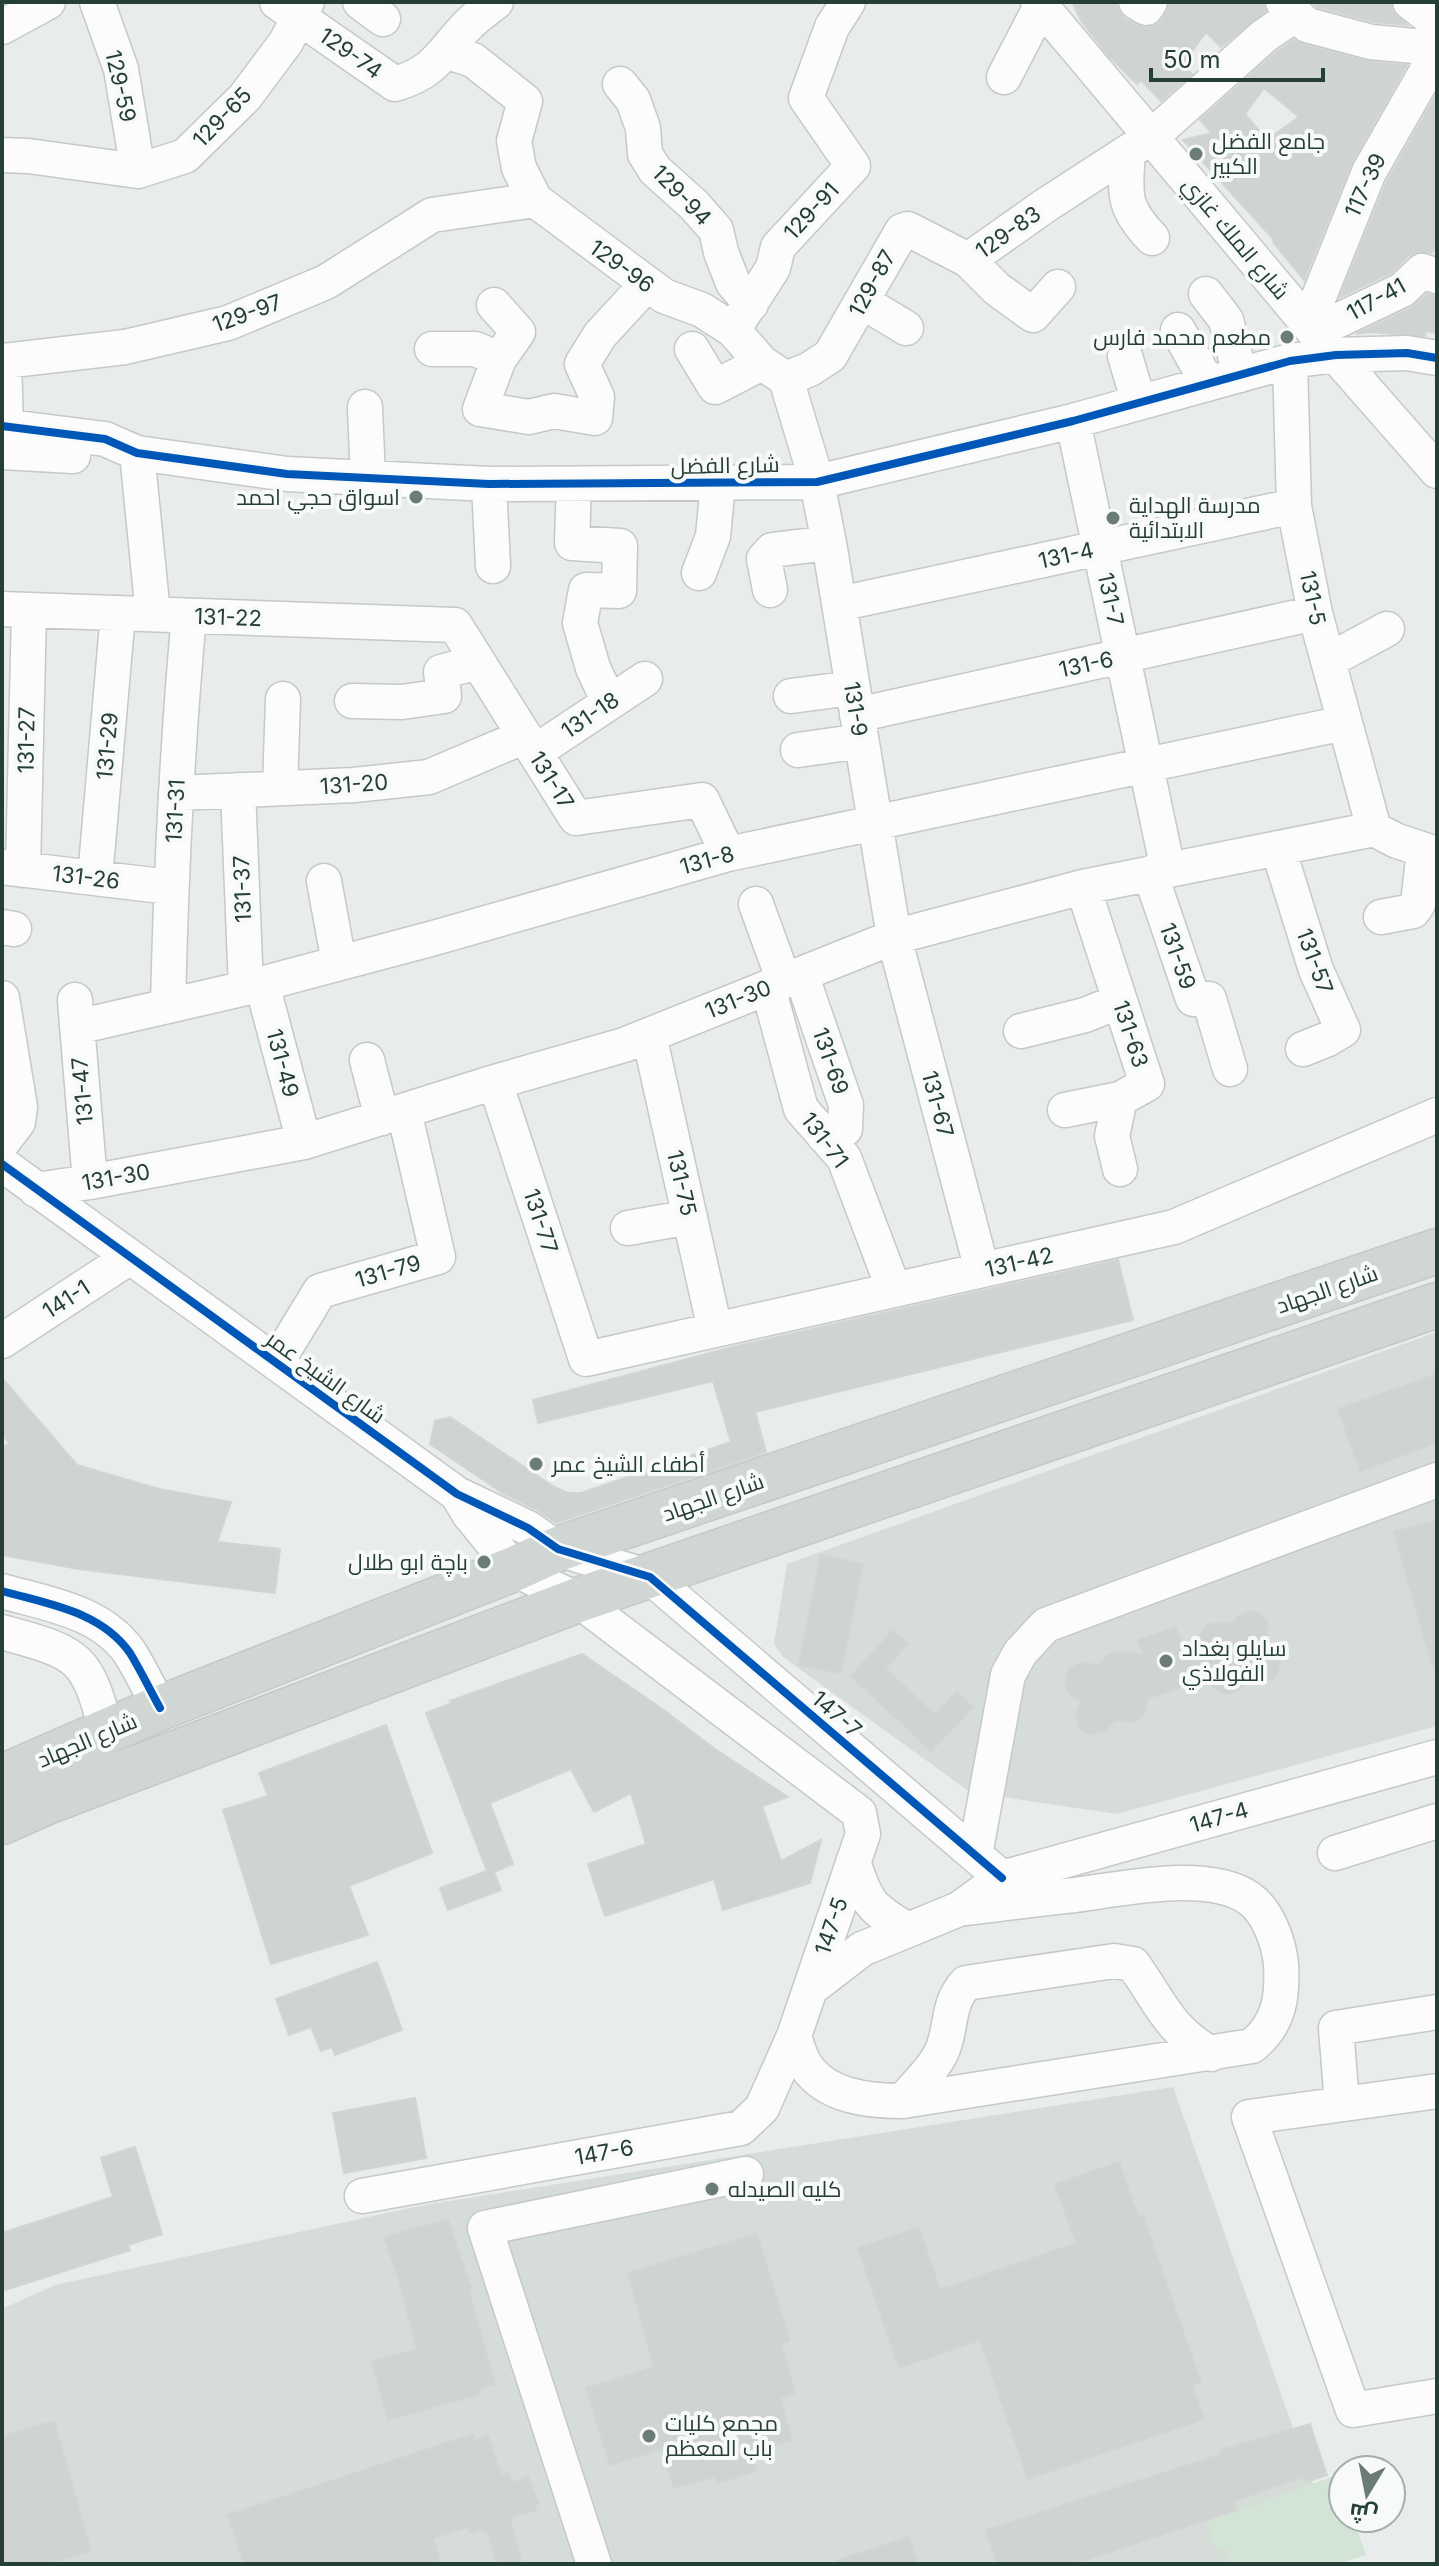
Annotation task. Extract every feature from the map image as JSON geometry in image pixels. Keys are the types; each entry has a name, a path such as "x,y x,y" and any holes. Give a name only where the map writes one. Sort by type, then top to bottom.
{"main road":[{"name":"شارع الجهاد","path":"2,1777 160,1708 558,1549 1437,1251"},
{"name":"شارع الجهاد","path":"2,1822 47,1802 578,1600 1437,1305"}],"street":[{"path":"2,27 48,2"},
{"name":"129-59","path":"97,2 121,69 138,171"},
{"name":"129-74","path":"295,7 395,84 417,77 433,65 468,24 496,2"},
{"name":"129-91","path":"742,317 773,268 778,247 853,166 806,98 832,27 848,2"},
{"path":"1136,2 1146,8 1150,2"},
{"path":"1410,2 1437,23"},
{"path":"1004,77 1041,3"},
{"name":"شارع الملك غازي","path":"1041,3 1140,145 1319,337 1437,471"},
{"name":"129-65","path":"2,155 138,171 185,156 245,97 286,42 295,7"},
{"path":"1289,8 1307,25 1371,42 1437,51"},
{"name":"129-83","path":"1058,287 1033,315 997,289 968,260 1140,145 1264,36 1289,8"},
{"name":"129-96","path":"445,51 473,60 525,101 514,141 519,168 535,200 664,296 702,310 742,317 774,371 817,482"},
{"name":"117-39","path":"1319,337 1369,172 1437,51"},
{"name":"129-94","path":"620,84 633,100 643,128 645,154 655,170 716,230 742,317"},
{"path":"1140,145 1125,193 1135,220 1152,238"},
{"name":"129-97","path":"3,434 4,361 125,347 228,323 326,282 432,215 535,200"},
{"name":"129-87","path":"692,349 715,387 774,371 810,369 830,356 902,231 908,229 968,260"},
{"name":"117-41","path":"1319,337 1402,290 1432,265"},
{"path":"494,305 518,332 499,359 480,409 529,417 554,411 595,418 597,397 582,364 600,335 647,284"},
{"path":"1206,294 1226,320 1224,380"},
{"path":"863,302 906,328"},
{"path":"1178,330 1224,380"},
{"name":"شارع الفضل","path":"3,434 101,458 137,453 287,474 368,479 489,484 817,482 1073,421 1290,361 1319,337 1437,358"},
{"path":"432,349 475,349 499,359"},
{"path":"1125,356 1139,403"},
{"name":"131-5","path":"1290,361 1294,506 1315,613 1374,829"},
{"path":"365,407 368,479"},
{"name":"131-7","path":"1073,421 1146,765 1159,872"},
{"path":"137,453 153,614"},
{"name":"131-9","path":"817,482 894,937"},
{"path":"489,484 493,566"},
{"path":"574,484 572,543 620,546 619,591 586,590 580,623 593,668 609,702"},
{"path":"699,573 713,536 718,484"},
{"name":"131-4","path":"839,604 1294,506"},
{"path":"770,590 764,559 772,550 829,543"},
{"name":"131-22","path":"16,609 455,625"},
{"name":"131-27","path":"12,869 16,609"},
{"name":"131-29","path":"95,878 118,613"},
{"name":"131-6","path":"857,714 1315,613"},
{"name":"131-31","path":"168,1006 170,887 189,616"},
{"name":"131-17","path":"455,625 576,818 702,800 728,854"},
{"path":"1328,661 1387,629"},
{"path":"352,701 402,702 444,696 441,672 478,662"},
{"name":"131-18","path":"530,744 645,679"},
{"path":"791,696 857,714"},
{"path":"280,788 283,699"},
{"path":"798,750 857,714"},
{"name":"131-8","path":"76,1013 168,1006 339,963 728,854 1344,723"},
{"name":"131-20","path":"176,793 354,785 429,777 530,744"},
{"name":"131-37","path":"238,790 254,986"},
{"path":"1374,829 1430,852 1418,904 1413,911 1381,917"},
{"name":"131-30","path":"36,1190 304,1142 624,1045 894,937 1083,887 1374,829"},
{"name":"131-57","path":"1278,848 1316,970 1343,1030 1303,1049"},
{"name":"131-26","path":"12,869 170,887"},
{"name":"131-59","path":"1159,872 1193,999 1209,999 1230,1069"},
{"path":"324,881 339,963"},
{"name":"131-63","path":"1083,887 1147,1084 1120,1099 1112,1136 1120,1169"},
{"path":"756,904 784,981"},
{"name":"131-67","path":"894,937 982,1270"},
{"name":"131-69","path":"784,981 846,1105 845,1129 824,1136"},
{"name":"131-49","path":"254,986 304,1142"},
{"path":"2,998 20,1107 18,1122 2,1143"},
{"path":"1021,1031 1085,1015 1120,1001"},
{"name":"131-47","path":"76,1013 90,1182"},
{"name":"131-75","path":"649,1035 715,1330"},
{"path":"367,1060 393,1114"},
{"name":"131-77","path":"495,1082 586,1359"},
{"path":"1065,1110 1120,1099"},
{"name":"131-79","path":"276,1363 320,1291 438,1257 393,1114"},
{"name":"131-42","path":"586,1359 1174,1227 1437,1115"},
{"name":"131-71","path":"824,1136 844,1158 894,1290"},
{"name":"شارع الشيخ عمر","path":"2,1164 457,1494 528,1528 558,1549 650,1577"},
{"path":"628,1228 690,1217"},
{"name":"141-1","path":"2,1341 130,1257"},
{"path":"975,1855 1008,1675 1020,1653 1046,1625 1437,1480"},
{"name":"شارع الشيخ عمر","path":"457,1494 469,1514 514,1569 578,1600"},
{"name":"147-7","path":"650,1577 1002,1878"},
{"path":"2,1591 77,1612 105,1627 128,1651 160,1708"},
{"path":"578,1600 859,1813 863,1834 853,1862 864,1894 878,1912 908,1930 959,1909 1002,1878"},
{"path":"2,1632 71,1655 87,1672 98,1698 106,1731"},
{"name":"147-4","path":"1002,1878 1437,1757"},
{"path":"1335,1853 1437,1821"},
{"name":"147-5","path":"794,2036 853,1862"},
{"path":"794,2036 805,2065 819,2079 844,2094 872,2101 903,2101 1252,2046 1272,2026 1280,2008 1280,1960 1264,1915 1250,1899 1224,1887 1169,1883 959,1909"},
{"name":"147-5","path":"810,1989 862,1949 908,1930"},
{"path":"903,2101 940,2054 949,2012 957,1993 966,1983 1010,1976 1114,1961 1133,1964 1171,2023 1190,2042 1211,2054"},
{"path":"1342,2104 1336,2028 1437,2012"},
{"name":"147-6","path":"362,2196 741,2128 762,2108 794,2036"},
{"path":"1437,2091 1249,2117 1353,2410 1437,2396"},
{"path":"496,2172 507,2224"},
{"path":"594,2564 485,2228 746,2174"}],"shaded area":[{"path":"1437,1332 1437,1726 1117,1814 970,1792 783,1657 774,1644 787,1564"},
{"name":"مجمع كليات باب المعظم","path":"1173,2087 1327,2524 1327,2534 1330,2534 1341,2564 2,2564 2,2309 55,2285 424,2205"}],"green space":[{"path":"1327,2479 1327,2534 1359,2534 1366,2555 1336,2564 1232,2564 1227,2549 1217,2551 1206,2523"}],"building":[{"path":"1072,2 1116,2 1118,11 1125,19 1145,28 1162,20 1170,2 1264,2 1266,11 1221,47 1206,32 1182,65 1192,74 1161,101 1141,80 1137,84 1108,55 1082,22"},
{"path":"1312,2 1390,2 1392,10 1407,25 1374,22 1317,7"},
{"path":"1294,40 1366,61 1407,65 1351,164 1304,280 1274,240 1183,140 1212,133 1200,120 1276,52","holes":["1264,88 1299,117 1267,140 1245,114"]},
{"path":"1437,93 1437,245 1432,253 1417,252 1408,256 1391,273 1340,297 1387,181"},
{"path":"1427,294 1437,295 1437,333 1426,331 1425,336 1356,334 1411,308"},
{"path":"1118,1260 1133,1320 755,1412 766,1452 556,1523 504,1494 430,1444 435,1421 450,1417 554,1487 568,1493 581,1493 731,1442 713,1381 538,1423 533,1400 737,1346"},
{"path":"1437,1374 1437,1443 1360,1471 1338,1409"},
{"path":"2,1378 77,1465 159,1489 231,1502 217,1542 280,1549 275,1593 79,1569 2,1555 2,1449 9,1443 2,1434"},
{"path":"1437,1520 1437,1664 1432,1665 1394,1532"},
{"path":"821,1555 863,1564 841,1673 799,1665"},
{"path":"1250,1611 1261,1614 1268,1623 1267,1645 1276,1653 1280,1663 1273,1678 1261,1682 1249,1680 1238,1690 1227,1694 1215,1689 1207,1678 1147,1699 1144,1715 1134,1722 1116,1720 1104,1731 1093,1734 1078,1726 1076,1714 1081,1701 1071,1695 1065,1684 1070,1668 1081,1663 1099,1665 1106,1656 1116,1652 1143,1654 1138,1640 1176,1627 1184,1652 1209,1624 1233,1623"},
{"path":"893,1630 908,1644 885,1668 935,1715 957,1692 973,1707 931,1751 851,1676"},
{"path":"582,1654 788,1797 762,1806 781,1861 821,1840 810,1883 723,1910 714,1879 605,1916 588,1864 646,1844 631,1793 594,1812 571,1769 490,1803 513,1864 494,1872 501,1890 448,1910 440,1888 487,1871 426,1713 452,1703 450,1701"},
{"path":"386,1725 432,1853 349,1886 368,1935 271,1964 223,1810 268,1796 259,1773"},
{"path":"377,1962 402,2030 335,2055 332,2047 321,2051 311,2027 289,2035 276,1999"},
{"path":"415,2098 426,2158 344,2173 333,2113"},
{"path":"135,2147 162,2234 128,2245 130,2250 2,2291 2,2233 113,2197 101,2158"},
{"path":"1119,2162 1138,2217 1143,2216 1201,2383 1192,2385 1204,2419 1028,2479 980,2340 899,2368 858,2248 919,2227 940,2290 1076,2243 1055,2184"},
{"path":"448,2220 472,2291 469,2292 495,2384 479,2388 480,2394 388,2420 372,2362 417,2349 384,2237"},
{"path":"757,2234 790,2341 781,2344 795,2393 780,2398 792,2440 749,2453 756,2471 718,2483 715,2477 674,2488 662,2449 610,2465 586,2388 654,2367 628,2273"},
{"path":"54,2421 91,2551 45,2564 2,2564 2,2436"},
{"path":"1310,2424 1327,2475 1306,2482 1304,2477 1262,2491 1233,2502 1236,2510 1085,2560 1069,2564 997,2564 986,2530 1222,2454 1221,2450"},
{"path":"473,2434 475,2440 488,2436 501,2475 509,2472 512,2483 528,2476 539,2504 535,2505 536,2510 510,2518 522,2564 497,2564 487,2531 483,2533 482,2529 470,2533 467,2527 433,2538 441,2564 244,2564 228,2515"},
{"path":"909,2537 918,2564 839,2564 838,2560"}],"cycle path":[{"path":"2,426 105,439 137,453 287,474 489,484 817,482 1073,421 1290,361 1336,355 1407,353 1437,358"},
{"path":"2,1164 457,1494 528,1528 558,1549 650,1577 1002,1878"},
{"path":"2,1591 55,1605 104,1627 130,1653 160,1708"}],"place":[{"name":"جامع الفضل الكبير","path":"1196,154"},
{"name":"مطعم محمد فارس","path":"1287,337"},
{"name":"اسواق حجي احمد","path":"416,497"},
{"name":"مدرسة الهداية الابتدائية","path":"1113,518"},
{"name":"أطفاء الشيخ عمر","path":"536,1464"},
{"name":"باچة ابو طلال","path":"484,1562"},
{"name":"سايلو بغداد الفولاذي","path":"1166,1661"},
{"name":"كليه الصيدله","path":"712,2189"},
{"name":"مجمع كليات باب المعظم","path":"649,2436"}]}
